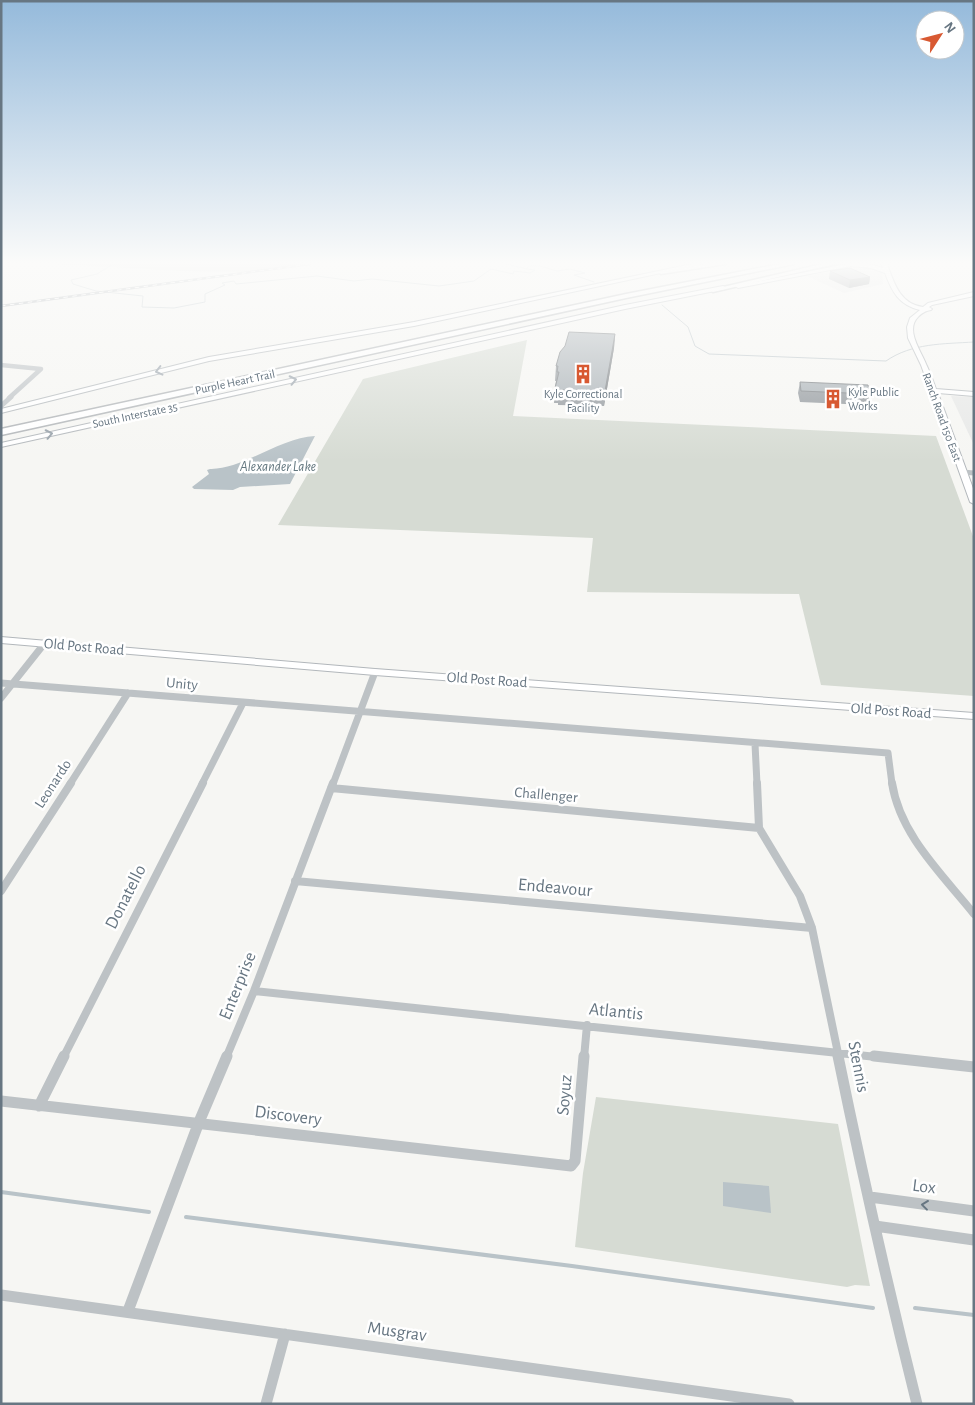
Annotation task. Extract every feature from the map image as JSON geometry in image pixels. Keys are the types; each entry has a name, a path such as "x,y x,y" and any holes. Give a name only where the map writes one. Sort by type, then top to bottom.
{"highway":[{"name":"Purple Heart Trail","path":"1,425 445,330"},
{"name":"Purple Heart Trail","path":"1,432 472,330"}],"main road":[{"path":"1,411 209,359 381,330"},
{"name":"South Interstate 35","path":"1,445 520,330"},
{"name":"Ranch Road 150 East","path":"911,330 974,502"},
{"path":"933,391 974,394"},
{"name":"Old Post Road","path":"1,640 375,672 974,716"}],"street":[{"path":"1,365 41,369 1,406"},
{"path":"962,472 974,473"},
{"path":"1,698 44,644"},
{"name":"Enterprise","path":"128,1311 199,1122 254,992 375,672"},
{"name":"Unity","path":"1,682 243,703 360,710"},
{"name":"Leonardo","path":"1,891 128,693"},
{"name":"Donatello","path":"39,1106 243,703"},
{"path":"360,710 755,744 888,753 895,802 914,840 974,914"},
{"name":"Stennis","path":"755,744 759,828 800,896 812,928 863,1177 870,1197 875,1226 917,1404"},
{"name":"Challenger","path":"330,788 759,828"},
{"name":"Endeavour","path":"295,881 812,928"},
{"name":"Atlantis","path":"254,992 587,1025 974,1067"},
{"name":"Soyuz","path":"571,1166 575,1161 587,1025"},
{"name":"Discovery","path":"1,1101 199,1122 571,1166"},
{"name":"Lox","path":"870,1197 974,1211"},
{"path":"875,1226 974,1240"},
{"name":"Musgrav","path":"1,1296 128,1311 788,1404"},
{"path":"266,1404 285,1334"}],"shaded area":[{"path":"527,340 513,416 936,436 974,539 974,696 821,685 799,594 587,592 593,538 278,525 363,379"},
{"path":"951,396 974,397 974,445"},
{"path":"596,1097 838,1124 870,1286 855,1285 847,1287 575,1247 583,1173"}],"water":[{"name":"Alexander Lake","path":"315,436 290,484 240,487 233,490 194,489 192,487 209,474 207,470 235,464 289,442"},
{"path":"723,1182 769,1186 771,1213 723,1206"}],"building":[{"name":"Kyle Correctional Facility","path":"569,332 615,334 605,391 559,390 555,388 559,372 557,372 558,366 556,366"},
{"path":"800,382 868,385 870,394 801,391"}],"waterway":[{"path":"689,330 695,346 709,354 886,361 896,355 917,348 939,344 974,342"},
{"path":"1,1192 149,1212"},
{"path":"186,1217 572,1266 873,1308"},
{"path":"915,1308 974,1315"}],"place":[{"name":"Kyle Correctional Facility","path":"583,374"},
{"name":"Kyle Public Works","path":"833,399"}]}
